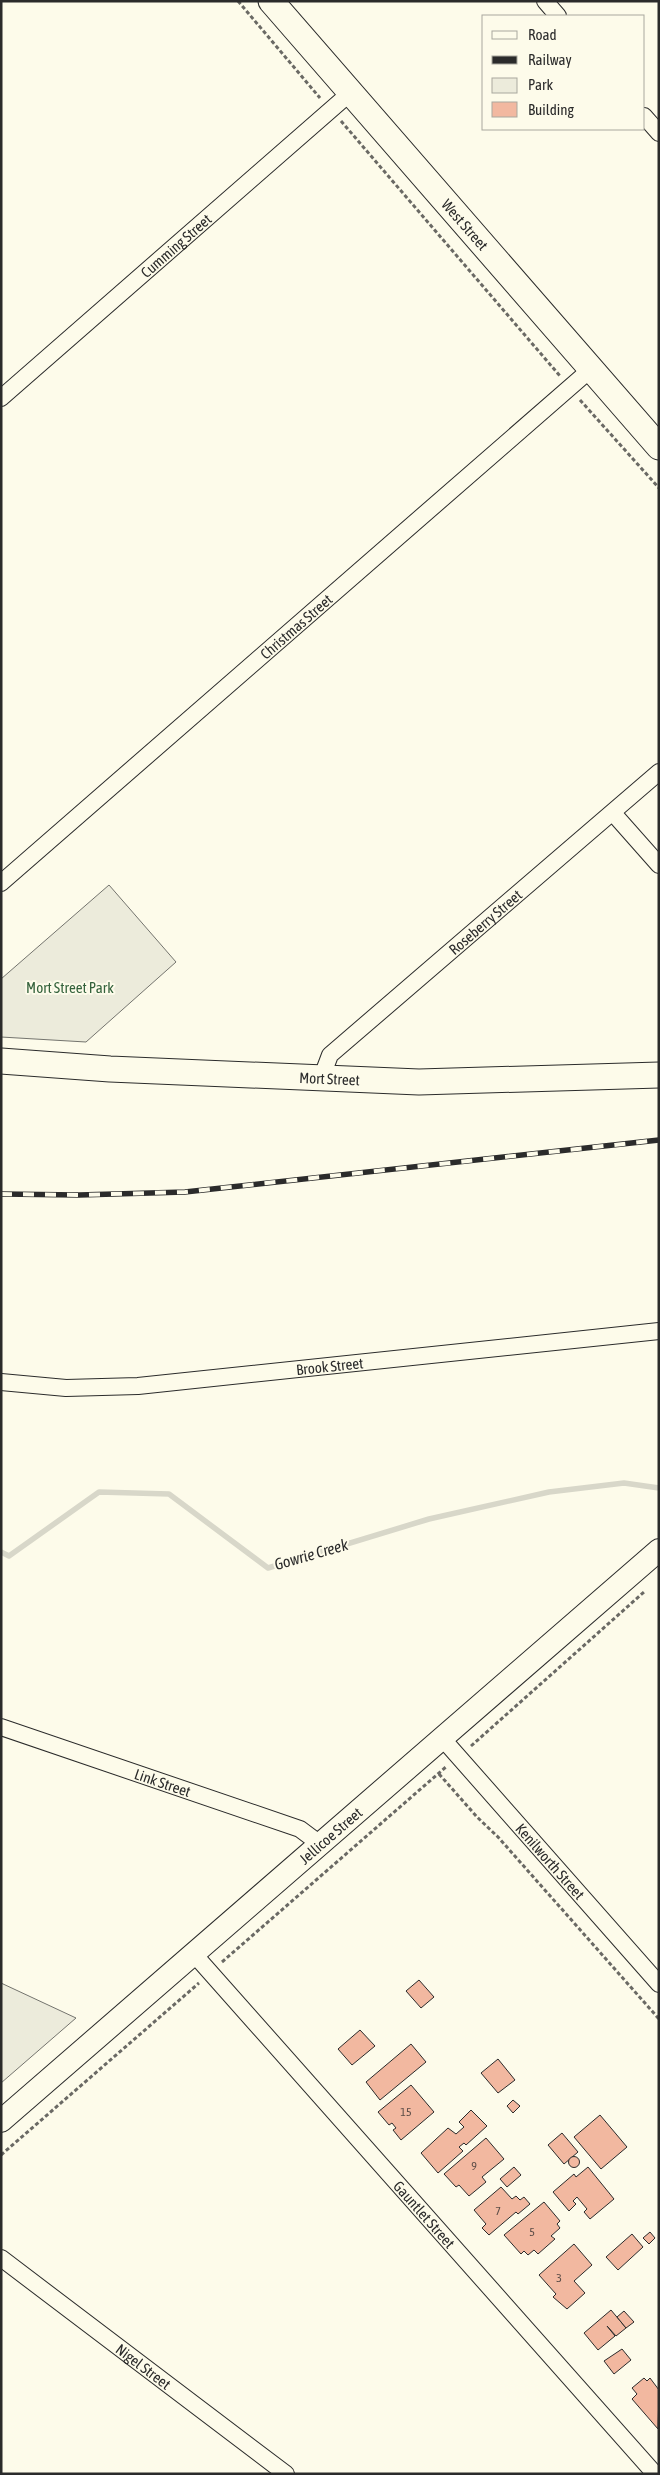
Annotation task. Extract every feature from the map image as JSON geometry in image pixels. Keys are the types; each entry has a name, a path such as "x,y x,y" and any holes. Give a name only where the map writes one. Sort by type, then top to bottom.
{"main road":[{"name":"West Street","path":"271,1 659,447"},
{"name":"Mort Street","path":"1,1061 110,1069 419,1082 659,1076"},
{"name":"Jellicoe Street","path":"1,2121 659,1550"}],"street":[{"path":"545,1 557,15"},
{"name":"Cumming Street","path":"1,398 350,93"},
{"path":"645,117 659,133"},
{"name":"Christmas Street","path":"1,883 591,369"},
{"name":"Roseberry Street","path":"321,1079 330,1055 659,772"},
{"path":"613,813 659,865"},
{"name":"Brook Street","path":"1,1382 66,1388 138,1386 659,1331"},
{"name":"Link Street","path":"1,1727 300,1829 320,1844"},
{"name":"Kenilworth Street","path":"442,1738 659,1984"},
{"name":"Gauntlet Street","path":"193,1954 655,2474"},
{"name":"Nigel Street","path":"1,2258 286,2474"}],"path":[{"path":"238,1 569,388 659,488"},
{"path":"1,2156 652,1586"},
{"path":"439,1774 477,1817 498,1837 659,2019"}],"green space":[{"name":"Mort Street Park","path":"109,885 176,962 86,1042 1,1037 1,979"},
{"path":"1,1983 76,2018 1,2083"}],"building":[{"path":"419,1980 434,1997 421,2008 406,1991"},
{"path":"360,2030 375,2046 352,2065 338,2049"},
{"path":"411,2044 426,2062 380,2100 366,2082"},
{"path":"498,2059 515,2080 498,2093 481,2073"},
{"path":"411,2085 434,2112 401,2140 393,2130 396,2128 392,2123 389,2125 378,2112"},
{"path":"513,2100 520,2106 513,2113 507,2106"},
{"path":"471,2110 487,2126 466,2145 464,2143 459,2147 463,2151 438,2173 421,2153 448,2128 456,2134 464,2127 459,2122"},
{"path":"600,2115 627,2147 601,2169 574,2137"},
{"path":"562,2133 578,2152 564,2164 548,2145"},
{"path":"486,2138 504,2159 482,2177 486,2182 469,2196 459,2185 456,2187 444,2174"},
{"path":"572,2157 576,2157 579,2162 578,2166 572,2167 569,2164 569,2160"},
{"path":"514,2167 521,2175 507,2187 500,2179"},
{"path":"588,2167 614,2199 590,2219 584,2212 587,2209 577,2197 573,2201 576,2204 569,2211 553,2192 574,2174 576,2177"},
{"path":"501,2187 512,2199 516,2196 520,2200 524,2197 530,2204 518,2214 516,2212 489,2235 482,2228 486,2224 474,2210"},
{"path":"544,2202 560,2221 557,2224 560,2228 551,2236 555,2239 538,2254 534,2250 528,2255 524,2251 521,2254 504,2235"},
{"path":"650,2232 655,2238 649,2244 643,2238"},
{"path":"632,2234 643,2247 618,2270 606,2257"},
{"path":"574,2244 592,2265 574,2281 585,2293 567,2309 553,2297 556,2294 539,2275"},
{"path":"611,2310 626,2328 616,2336 607,2326 615,2336 598,2350 584,2333"},
{"path":"624,2311 634,2322 626,2328 617,2317"},
{"path":"622,2349 631,2360 614,2374 604,2361"},
{"path":"644,2378 647,2381 650,2378 659,2390 658,2429 632,2399 637,2394 632,2388"}],"waterway":[{"name":"Gowrie Creek","path":"1,1552 9,1556 99,1492 169,1494 268,1568 429,1519 549,1492 624,1483 659,1488"}],"railway":[{"path":"1,1194 79,1195 185,1192 659,1140"}]}
